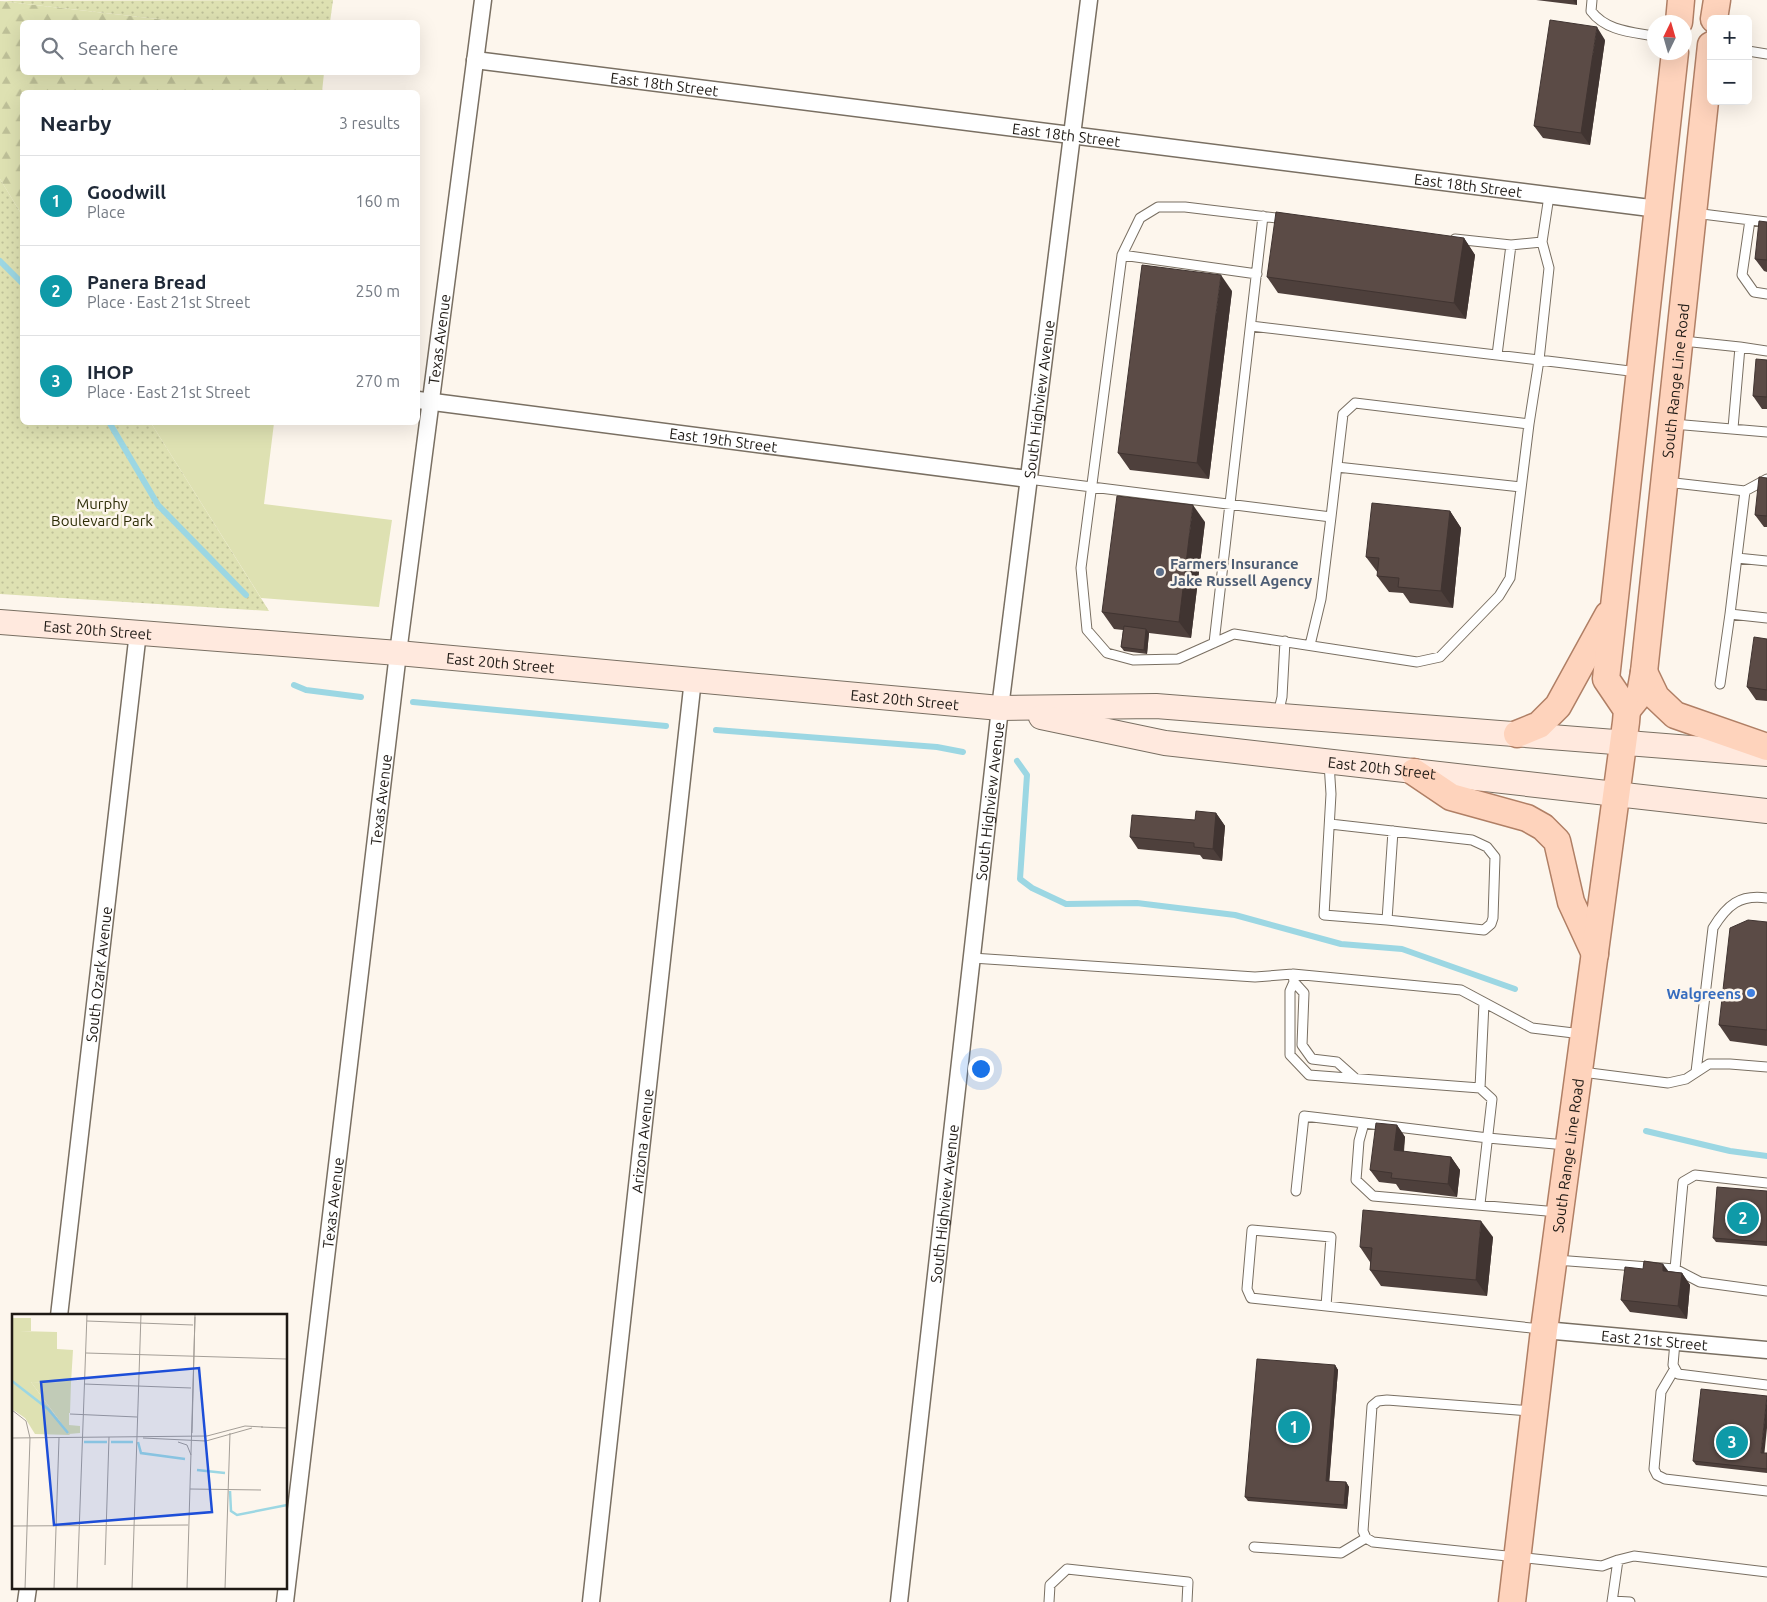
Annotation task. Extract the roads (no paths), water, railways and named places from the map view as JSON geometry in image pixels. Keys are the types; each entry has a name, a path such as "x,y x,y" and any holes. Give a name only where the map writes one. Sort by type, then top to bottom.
{"main road":[{"path":"1680,15 1681,0"},
{"path":"1714,15 1716,0"},
{"path":"1627,710 1606,678 1674,60"},
{"name":"South Range Line Road","path":"1512,1602 1544,1330 1627,710 1640,694 1644,672 1709,60"},
{"path":"1517,734 1539,725 1558,706 1613,606"},
{"name":"East 20th Street","path":"0,622 398,653 1000,708 1156,706 1278,714 1767,754"},
{"path":"1644,672 1656,697 1675,715 1767,747"},
{"name":"East 20th Street","path":"1000,708 1165,743 1767,811"},
{"path":"1414,772 1451,797 1527,818 1544,827 1557,841 1571,902 1595,954"}],"street":[{"name":"Texas Avenue","path":"288,1577 398,653 424,401 483,0"},
{"name":"South Highview Avenue","path":"898,1602 1000,708 1089,0"},
{"name":"East 18th Street","path":"475,60 1658,209"},
{"name":"East 19th Street","path":"424,401 1028,479"},
{"name":"South Ozark Avenue","path":"59,1314 138,632"},
{"name":"Arizona Avenue","path":"592,1602 693,679"},
{"name":"East 21st Street","path":"1544,1330 1767,1350"}],"lane":[{"path":"1592,0 1591,11 1597,19 1607,25 1625,31 1647,35"},
{"path":"1752,52 1767,54"},
{"path":"1293,220 1185,207 1158,207 1140,218 1122,255 1081,568 1087,630 1107,653 1133,660 1178,659 1234,634 1417,662 1440,657 1498,596 1510,578 1539,360 1549,268 1542,242 1549,196"},
{"path":"1692,213 1767,222"},
{"path":"1214,643 1263,216"},
{"path":"1750,220 1742,275 1754,292 1767,294"},
{"path":"1442,237 1511,245 1542,242"},
{"path":"1497,355 1511,245"},
{"path":"1122,255 1257,274"},
{"path":"1251,326 1639,372"},
{"path":"1680,341 1767,351"},
{"path":"1733,428 1740,348"},
{"path":"1310,645 1321,599 1343,414 1355,403 1529,424"},
{"path":"1672,424 1767,432"},
{"path":"1337,467 1521,487"},
{"path":"1028,479 1331,516"},
{"path":"1665,482 1745,491 1767,479"},
{"path":"1720,684 1745,491"},
{"path":"1737,558 1767,561"},
{"path":"1730,614 1767,618"},
{"path":"1278,714 1282,697 1285,641"},
{"path":"1329,763 1331,794 1324,915 1484,930 1491,924 1493,918 1495,857 1487,847 1472,840 1330,824"},
{"path":"1386,920 1393,831"},
{"path":"1696,1072 1713,928 1719,918 1741,898 1751,896 1767,898"},
{"path":"972,958 1461,990 1532,1028 1584,1034"},
{"path":"1293,978 1290,991 1290,1055 1309,1075 1480,1088 1492,1099 1480,1204"},
{"path":"1293,978 1304,992 1302,1045 1312,1059 1338,1062 1355,1078"},
{"path":"1480,1088 1484,1004"},
{"path":"1579,1071 1668,1083 1686,1079 1709,1064 1767,1067"},
{"path":"1296,1191 1304,1116 1488,1138 1569,1145"},
{"path":"1364,1123 1359,1141 1356,1180 1373,1196 1560,1212"},
{"path":"1675,1269 1683,1182 1695,1175 1767,1182"},
{"path":"1326,1306 1331,1237 1252,1230 1247,1289 1251,1298 1544,1330"},
{"path":"1554,1260 1675,1269 1700,1282 1767,1291"},
{"path":"1675,1342 1674,1370 1661,1392 1654,1469 1657,1475 1665,1479 1767,1491"},
{"path":"1674,1370 1678,1374 1767,1385"},
{"path":"1534,1412 1387,1400 1378,1401 1372,1406 1363,1531 1366,1538 1373,1542 1602,1566 1634,1556 1767,1572"},
{"path":"1254,1547 1341,1552 1366,1538"},
{"path":"1618,1560 1612,1601 1630,1602"},
{"path":"1049,1602 1050,1585 1067,1569 1188,1582 1187,1602"}],"waterway":[{"path":"0,261 20,281"},
{"path":"111,425 158,505 246,595"},
{"path":"294,685 306,690 361,697"},
{"path":"413,702 666,726"},
{"path":"716,730 937,747 963,752"},
{"path":"1017,761 1027,775 1020,879 1032,888 1066,904 1137,903 1235,915 1341,944 1402,949 1515,989"},
{"path":"1646,1131 1730,1151 1767,1156"}],"place":[{"name":"Farmers Insurance Jake Russell Agency","path":"1160,572"},
{"name":"Walgreens","path":"1751,993"},
{"name":"Panera Bread","path":"1743,1218"},
{"name":"Goodwill","path":"1294,1427"},
{"name":"IHOP","path":"1732,1442"}],"park label":[{"name":"Murphy Boulevard Park","path":"102,512"}]}
